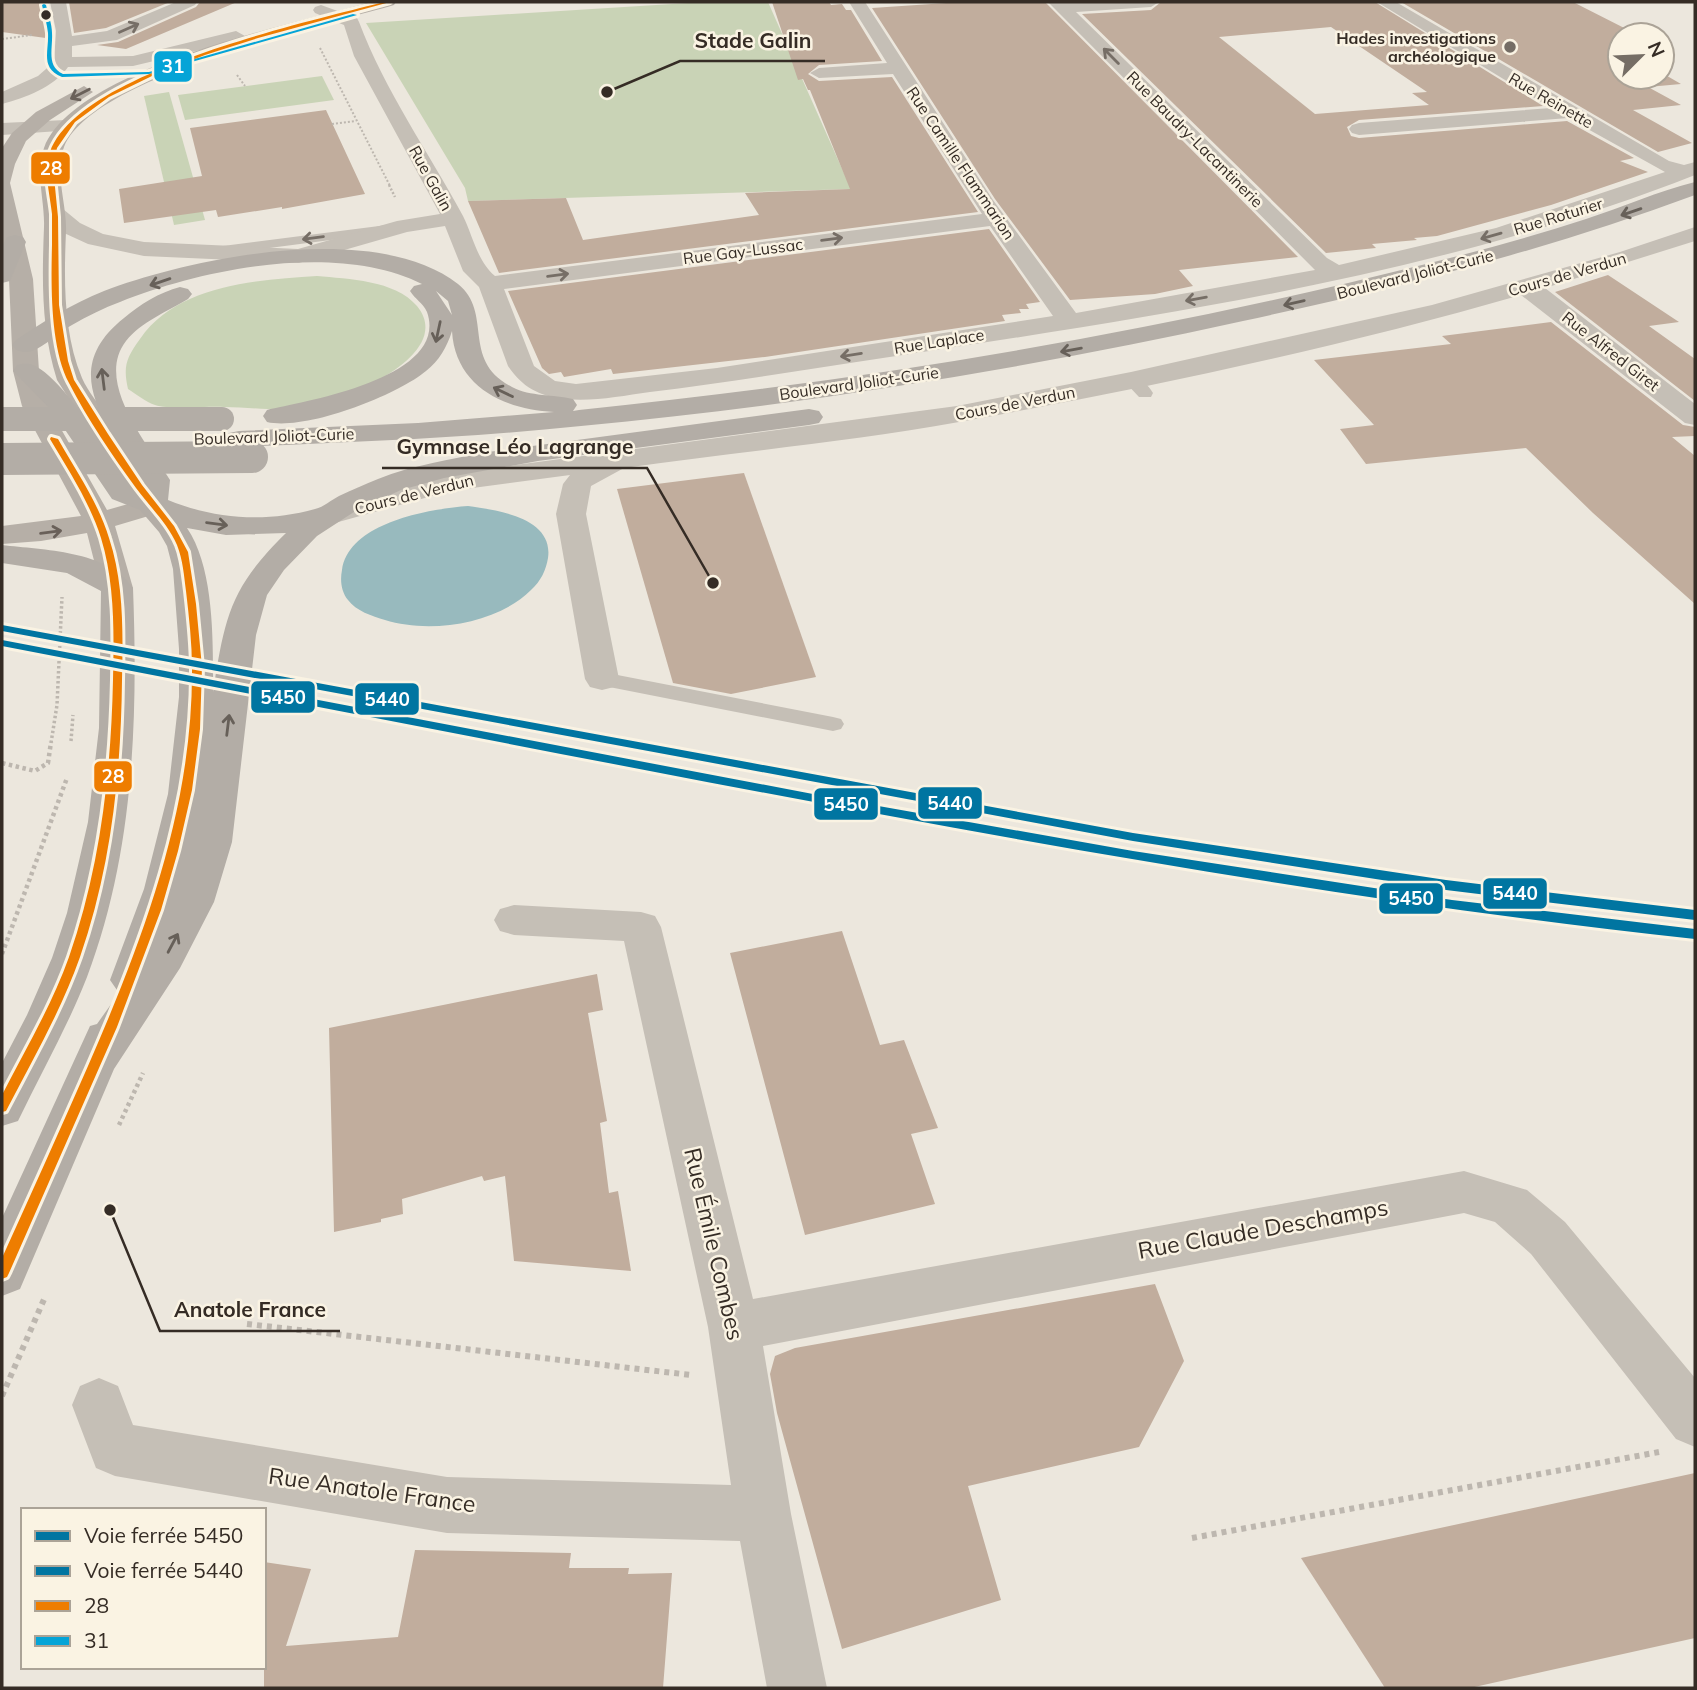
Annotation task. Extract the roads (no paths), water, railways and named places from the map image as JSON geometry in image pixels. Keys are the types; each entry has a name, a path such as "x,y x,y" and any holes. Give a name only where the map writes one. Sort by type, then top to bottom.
{"main road":[{"path":"2,180 2,171 9,153 30,126 52,108 90,89 236,36 337,9 388,2"},
{"path":"2,1273 133,977 175,850 185,799 197,699 197,642 184,552 178,538 152,506 69,380 64,365 53,252 54,147 66,126 80,113 128,85 337,9"},
{"name":"Boulevard Joliot-Curie","path":"2,440 238,438 475,427 608,416 887,381 1141,338 1360,288 1555,238 1691,176"},
{"path":"2,187 21,279 25,358 35,406 99,523 117,589 117,708 108,828 88,913 72,960 51,1010 2,1107"},
{"name":"Boulevard Joliot-Curie","path":"2,460 238,438 327,455 627,432 824,407 1104,364 1318,318 1486,277 1582,250 1695,210"},
{"path":"2,276 15,242"},
{"path":"25,358 58,321 96,303 174,277 246,261 299,256 347,257 399,265 425,274 447,287 463,303 467,320 466,341 481,379 499,392 520,400 583,406 887,381"},
{"path":"2,419 238,438 303,414 347,402 391,382 432,352 441,324 438,307 425,293 405,282 353,270 306,268 236,277 184,292 152,307 126,325 111,340 103,355 100,378 108,405 156,480 152,506"},
{"path":"25,358 122,493 194,521 226,526 274,526 324,517"},
{"path":"95,1061 160,967 197,899 213,843 238,644 247,602 284,549 324,517 354,500 394,484 443,470 529,454 939,398 1104,364"},
{"path":"2,535 61,531 99,523 152,506"},
{"path":"2,554 86,568 104,576 117,589"}],"street":[{"path":"2,98 37,84 51,75 63,62 65,42 58,2"},
{"path":"65,42 111,36 189,2"},
{"path":"1059,5 1151,2"},
{"name":"Rue Reinette","path":"1385,2 1662,165 1691,176"},
{"name":"Rue Camille Flammarion","path":"863,3 897,68 996,219 1069,321"},
{"name":"Rue Baudry-Lacantinerie","path":"1059,5 1319,263 1336,274"},
{"name":"Rue Galin","path":"337,9 351,22 363,56 453,218 475,271 490,284 521,366 529,378 542,387"},
{"path":"286,29 327,28 358,41"},
{"path":"63,62 133,61 236,36"},
{"path":"819,73 897,68"},
{"path":"1360,129 1572,112"},
{"path":"2,113 20,118 30,126"},
{"path":"2,129 66,126"},
{"name":"Rue Roturier","path":"1336,274 1574,213 1691,176"},
{"path":"55,214 72,228 96,239 144,248 197,253 299,256 405,226 453,218"},
{"name":"Rue Gay-Lussac","path":"490,284 996,219"},
{"name":"Cours de Verdun","path":"324,517 402,494 480,478 617,463 1138,387 1524,287 1628,257 1695,234"},
{"name":"Rue Laplace","path":"542,387 586,392 691,380 1069,321 1336,274"},
{"name":"Rue Alfred Giret","path":"1524,287 1537,293 1695,417"},
{"path":"603,679 571,514 577,484 584,477 617,463"},
{"path":"480,478 528,484 547,491 556,495 571,514"},
{"name":"Rue Émile Combes","path":"514,920 641,927 734,1327 763,1514 797,1688"},
{"path":"2,1068 51,1010"},
{"name":"Rue Claude Deschamps","path":"734,1327 1464,1192 1510,1205 1548,1238 1679,1436"},
{"name":"Rue Anatole France","path":"99,1405 114,1449 447,1505 763,1514"}],"lane":[{"path":"197,253 405,226"},
{"path":"603,679 833,724"}],"water":[{"path":"468,506 521,518 542,533 547,544 548,558 535,587 517,602 500,611 482,618 442,626 385,620 351,604 344,593 342,570 348,554 359,540 393,521"}],"rail line":[{"name":"5440","path":"2,628 1133,837 1446,885 1695,915"},
{"name":"5450","path":"2,643 839,803 1133,855 1452,905 1695,934"}],"place":[{"name":"Hades investigations archéologique","path":"1510,47"},
{"name":"Stade Galin","path":"607,92"},
{"name":"Gymnase Léo Lagrange","path":"713,583"},
{"name":"Anatole France","path":"110,1210"}]}
